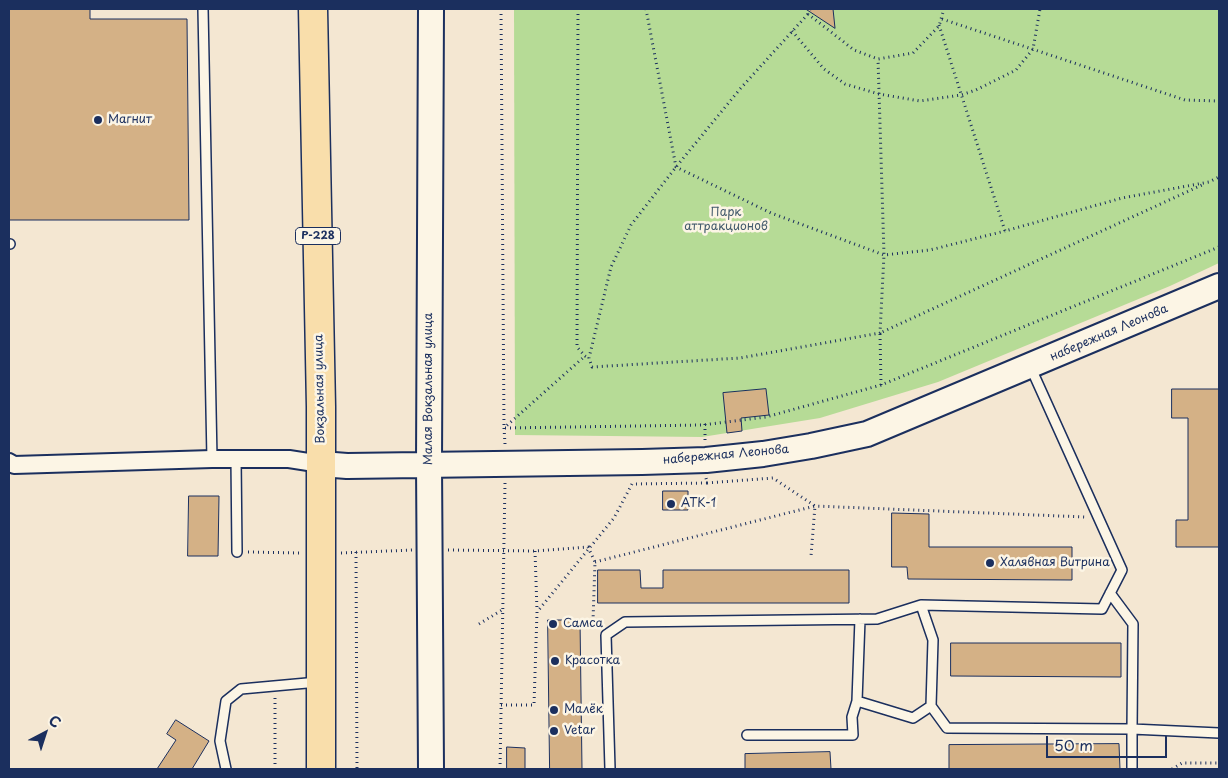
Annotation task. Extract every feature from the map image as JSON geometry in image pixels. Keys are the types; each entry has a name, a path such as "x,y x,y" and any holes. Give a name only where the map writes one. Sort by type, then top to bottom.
{"highway":[{"name":"Вокзальная улица","path":"313,9 321,464 321,769"}],"main road":[{"name":"Малая Вокзальная улица","path":"431,9 429,464 431,769"},
{"name":"набережная Леонова","path":"321,464 347,466 642,462 706,471 763,454 866,434 1219,286"}],"street":[{"path":"9,462 14,465 212,459 289,459 321,464"}],"lane":[{"path":"203,9 212,459"},
{"path":"610,769 606,635 625,622 877,619 921,604 1102,609 1122,570 1030,366"},
{"path":"236,459 237,552"},
{"path":"1110,593 1133,624 1132,769"},
{"path":"921,604 933,640 931,706 948,728 1132,729 1219,734"},
{"path":"747,735 853,735 852,717 857,701 860,619"},
{"path":"226,769 220,741 226,701 242,689 321,682"},
{"path":"857,701 913,718 931,706"}],"path":[{"path":"500,769 506,465 504,428 501,9"},
{"path":"578,9 577,347 589,358"},
{"path":"646,9 676,167"},
{"path":"810,9 808,14 740,89 631,225 611,267 589,358 592,367 740,358 880,333 1219,177"},
{"path":"808,14 854,50 878,59 913,53 939,25 944,9"},
{"path":"792,31 824,69 845,84 879,94 920,102 962,95 1016,70 1033,49 1040,9"},
{"path":"942,19 1185,100 1219,101"},
{"path":"939,25 1005,231"},
{"path":"878,59 884,255 880,333 881,385"},
{"path":"676,167 771,213 884,255 930,250 1122,198 1210,182"},
{"path":"504,428 705,424 766,417 881,385 1219,247"},
{"path":"504,428 585,356"},
{"path":"705,424 706,471"},
{"path":"537,612 614,518 632,484 706,471 772,478 815,506"},
{"path":"811,556 815,506"},
{"path":"595,562 815,506 1098,518"},
{"path":"429,550 588,548"},
{"path":"588,548 595,562 592,621 606,635"},
{"path":"501,705 534,705 537,612 534,550"},
{"path":"356,552 357,769"},
{"path":"479,624 503,610"},
{"path":"271,686 276,697 275,769"},
{"path":"1172,769 1182,763 1219,763"}],"green space":[{"name":"Парк аттракционов","path":"514,9 1219,9 1219,263 1170,286 938,382 820,418 702,437 515,435"}],"building":[{"name":"Магнит","path":"9,9 90,9 90,19 187,19 189,220 9,220"},
{"path":"806,9 833,9 835,28"},
{"path":"766,389 769,415 741,418 742,431 727,433 723,393"},
{"path":"1172,389 1219,389 1219,547 1176,547 1176,520 1188,520 1188,418 1172,418"},
{"path":"663,491 688,491 688,510 663,510"},
{"path":"189,496 219,496 218,556 188,556"},
{"path":"892,513 929,514 929,547 1072,547 1072,580 908,579 907,567 892,567"},
{"path":"598,570 640,570 641,588 663,588 663,570 849,570 849,603 598,603"},
{"path":"548,620 580,620 582,769 550,769"},
{"path":"951,643 1121,643 1121,677 951,676"},
{"path":"176,720 209,741 192,769 157,769 176,740 167,734"},
{"path":"1119,744 1120,769 949,769 949,745"},
{"path":"507,747 525,748 525,769 507,769"},
{"path":"830,752 831,769 745,769 745,754"}],"place":[{"name":"Магнит","path":"98,120"},
{"name":"АТК-1","path":"671,504"},
{"name":"Халявная Витрина","path":"990,563"},
{"name":"Самса","path":"553,624"},
{"name":"Красотка","path":"555,661"},
{"name":"Малёк","path":"554,710"},
{"name":"Vetar","path":"554,731"}]}
